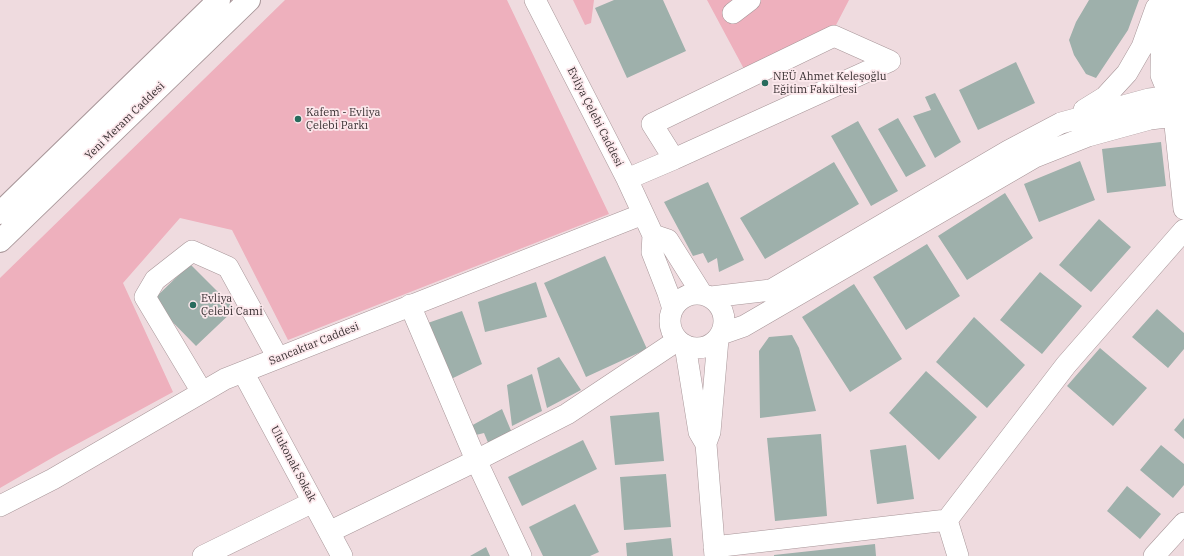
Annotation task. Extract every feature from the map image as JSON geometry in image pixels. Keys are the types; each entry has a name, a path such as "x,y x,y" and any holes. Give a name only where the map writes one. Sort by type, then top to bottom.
{"main road":[{"name":"Yeni Meram Caddesi","path":"0,213 219,0"},
{"name":"Yeni Meram Caddesi","path":"0,241 249,0"}],"street":[{"name":"Evliya Çelebi Caddesi","path":"534,0 627,179 653,235 652,252 673,310"},
{"path":"733,13 750,0"},
{"path":"1160,0 1161,75 1178,106"},
{"path":"1160,0 1142,47 1127,73 1105,97 1061,123 1008,151 772,290 706,295 689,294 674,306 670,323 672,332 681,342 694,348 703,348 711,344 720,336 744,326 1035,157 1088,136 1150,119 1178,106"},
{"path":"1177,0 1176,76 1184,209"},
{"path":"1177,0 1184,27"},
{"path":"627,179 674,158 854,77 890,61 834,36 652,124 674,158"},
{"path":"1061,123 1149,99 1178,106"},
{"name":"Sancaktar Caddesi","path":"0,506 53,479 224,379 643,214"},
{"path":"653,235 668,240 706,295 721,306 724,314 725,323 720,336 710,432 706,444 715,552 947,520 1066,365 1184,230"},
{"path":"202,392 145,297 155,280 192,250 228,267 278,358"},
{"path":"410,306 476,460 520,556"},
{"path":"330,532 567,414 681,342"},
{"path":"681,342 699,432 706,444"},
{"name":"Ulukonak Sokak","path":"243,372 342,556"},
{"path":"203,556 313,502"},
{"path":"947,520 958,556"},
{"path":"1154,556 1184,523"}],"shaded area":[{"path":"285,0 507,0 609,214 288,340 232,230 180,218 123,283 173,392 0,488 0,278"},
{"path":"573,0 594,0 591,23 585,25"},
{"path":"707,0 849,0 835,27 744,69"}],"building":[{"path":"614,0 663,0 686,51 627,78 595,8"},
{"path":"1089,0 1139,0 1128,30 1096,78 1086,74 1074,55 1069,40 1076,22"},
{"path":"1016,62 1035,103 978,130 959,90"},
{"path":"935,93 961,142 935,158 913,116 931,110 925,97"},
{"path":"898,118 926,166 906,177 878,129"},
{"path":"858,121 898,191 871,206 831,136"},
{"path":"1161,142 1166,186 1107,193 1102,149"},
{"path":"1080,161 1095,200 1039,222 1024,184"},
{"path":"834,162 859,204 765,259 740,218"},
{"path":"708,182 744,260 719,272 717,258 708,263 703,253 693,256 664,202"},
{"path":"1005,193 1033,238 967,280 938,236"},
{"path":"1099,219 1131,247 1091,292 1059,265"},
{"path":"927,244 960,296 906,330 873,277"},
{"path":"605,256 647,349 586,377 544,283"},
{"name":"Evliya Çelebi Cami","path":"190,264 235,309 196,346 152,301"},
{"path":"1040,272 1082,306 1042,354 1000,320"},
{"path":"536,282 547,317 485,332 478,302"},
{"path":"854,284 902,359 850,392 802,317"},
{"path":"1157,309 1184,333 1184,349 1168,368 1132,337"},
{"path":"462,311 482,364 449,380 425,324"},
{"path":"974,317 1025,365 987,408 936,362"},
{"path":"792,335 799,348 816,411 760,418 759,351 769,337"},
{"path":"1100,348 1147,388 1113,426 1067,386"},
{"path":"559,357 581,390 547,408 537,368"},
{"path":"926,371 977,417 939,460 889,413"},
{"path":"532,374 542,411 512,426 507,385"},
{"path":"502,409 512,433 489,445 484,433 476,435 469,427"},
{"path":"659,412 664,461 615,465 610,416"},
{"path":"1184,418 1184,439 1174,430"},
{"path":"821,434 827,516 775,521 767,438"},
{"path":"583,440 597,469 522,506 508,477"},
{"path":"906,445 914,499 877,504 870,450"},
{"path":"1161,445 1184,464 1184,485 1173,498 1140,470"},
{"path":"666,474 671,527 624,530 620,477"},
{"path":"1127,486 1161,514 1140,539 1107,511"},
{"path":"575,504 599,552 590,556 543,556 529,527"},
{"path":"671,538 673,556 627,556 626,543"},
{"path":"875,544 876,556 774,556 774,555"},
{"path":"486,547 490,556 470,556"}],"place":[{"name":"NEÜ Ahmet Keleşoğlu Eğitim Fakültesi","path":"765,83"},
{"name":"Kafem - Evliya Çelebi Parkı","path":"298,119"},
{"name":"Evliya Çelebi Cami","path":"193,305"}]}
